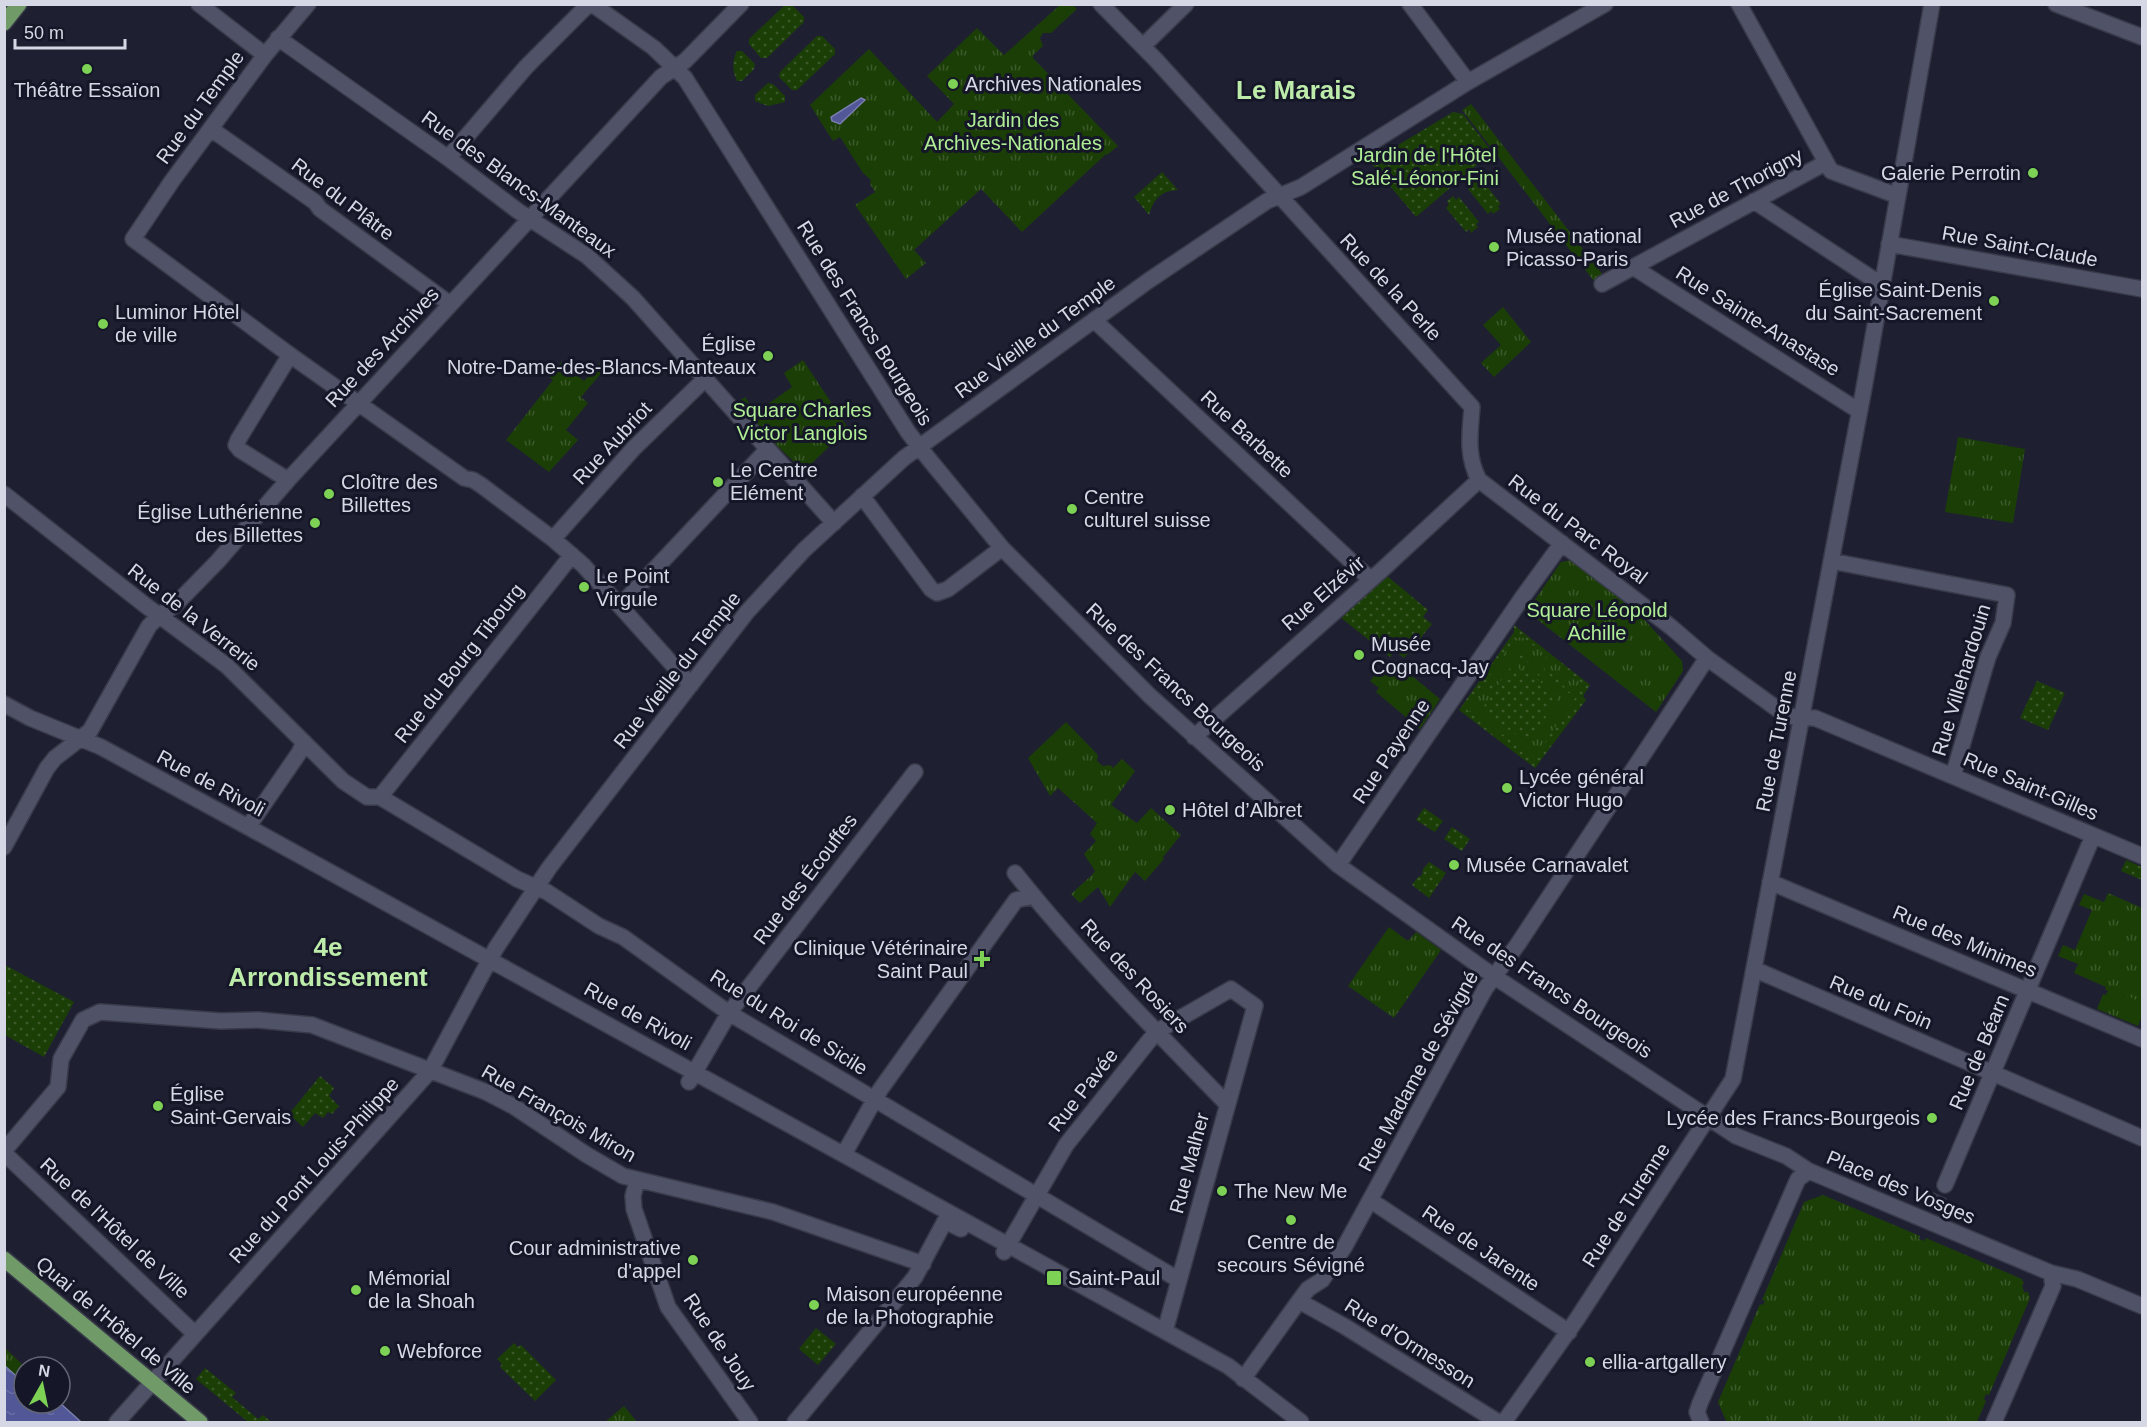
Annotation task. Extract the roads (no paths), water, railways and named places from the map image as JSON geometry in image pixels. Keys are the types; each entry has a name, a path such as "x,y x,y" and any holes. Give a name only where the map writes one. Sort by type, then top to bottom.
{"main road":[{"path":"4,23 19,4"},
{"name":"Quai de l'Hôtel de Ville","path":"4,1259 200,1422"}],"street":[{"path":"199,4 265,55"},
{"name":"Rue du Temple","path":"290,355 133,239 172,181 265,55 308,4"},
{"path":"448,158 526,67 590,4"},
{"name":"Rue des Francs Bourgeois","path":"590,4 654,48 685,78 919,447 1002,548 1150,696 1338,865 1495,977 1736,1136 1786,1156 1809,1171"},
{"name":"Rue des Archives","path":"4,847 47,768 55,758 90,731 149,626 174,606 218,561 288,480 662,77 685,61 741,4"},
{"name":"Rue de la Perle","path":"1101,4 1143,46 1472,407 1470,452 1471,462 1479,480"},
{"path":"1143,46 1186,4"},
{"path":"1410,4 1468,82"},
{"name":"Rue Vieille du Temple","path":"487,964 536,888 757,601 804,550 919,447 1148,281 1278,196 1301,187 1468,82 1605,4"},
{"path":"1739,4 1831,171 1898,196"},
{"name":"Rue de Turenne","path":"1504,1422 1569,1332 1733,1079 1859,411 1932,4"},
{"path":"2056,4 2142,37"},
{"name":"Rue des Blancs-Manteaux","path":"278,38 587,256 633,298 834,523"},
{"name":"Rue du Plâtre","path":"211,129 315,202 320,209 450,304"},
{"name":"Rue de Thorigny","path":"1602,284 1826,163"},
{"path":"1754,201 1882,285"},
{"name":"Rue Saint-Claude","path":"1889,244 2142,290"},
{"name":"Rue Sainte-Anastase","path":"1633,267 1859,411"},
{"name":"Rue Barbette","path":"1094,320 1370,579"},
{"path":"288,480 240,450 236,445 290,355 465,478 481,485 553,539 572,555 691,685"},
{"name":"Rue Aubriot","path":"553,539 634,448 705,378"},
{"path":"620,606 768,449"},
{"name":"Rue Elzévir","path":"1194,737 1479,480"},
{"name":"Rue du Parc Royal","path":"1479,480 1671,627 1707,658 1787,716 1802,717"},
{"name":"Rue de la Verrerie","path":"4,494 227,666 343,781 367,796 380,797"},
{"path":"862,496 931,589 937,593 948,588 1002,548"},
{"name":"Rue Payenne","path":"1338,865 1522,597 1562,543"},
{"name":"Rue du Bourg Tibourg","path":"380,797 572,555"},
{"name":"Rue Villehardouin","path":"1831,561 2007,595 2003,623 1988,657 1953,776"},
{"name":"Rue Madame de Sévigné","path":"1243,1379 1299,1301 1327,1274 1485,989 1707,658"},
{"name":"Rue de Rivoli","path":"4,704 30,718 81,738 248,827 487,964 692,1077 844,1154 1007,1249 1165,1331 1228,1366 1301,1422"},
{"name":"Rue Saint-Gilles","path":"1802,717 1815,718 2142,856"},
{"path":"248,827 300,753 304,742"},
{"name":"Rue des Écouffes","path":"692,1077 729,1013 915,772"},
{"name":"Rue du Roi de Sicile","path":"380,797 517,879 547,892 599,926 623,937 729,1013 1179,1280"},
{"name":"Rue de Béarn","path":"1945,1185 2093,836"},
{"name":"Rue des Rosiers","path":"1015,873 1156,1032 1227,1104"},
{"name":"Rue des Minimes","path":"1770,882 2142,1039"},
{"path":"844,1154 875,1100 1016,900 1034,896"},
{"name":"Rue du Pont Louis-Philippe","path":"120,1419 430,1071 487,964"},
{"name":"Rue du Foin","path":"1754,969 2142,1138"},
{"name":"Rue Pavée","path":"1007,1249 1066,1145 1156,1032 1231,989"},
{"name":"Rue Malher","path":"1165,1331 1255,1006 1231,989"},
{"name":"Rue François Miron","path":"4,1152 58,1087 61,1059 83,1020 100,1012 312,1025 486,1092 513,1106 623,1176 773,1212 923,1264"},
{"name":"Rue de l'Hôtel de Ville","path":"4,1152 195,1334"},
{"name":"Place des Vosges","path":"1701,1422 1698,1408 1798,1179 1809,1171 1932,1215 2051,1273 2077,1279 2142,1306"},
{"name":"Rue de Jouy","path":"637,1180 633,1196 634,1209 668,1307 750,1422"},
{"name":"Rue de Jarente","path":"1370,1200 1569,1332"},
{"name":"Rue de Rivoli","path":"923,1264 945,1221 1007,1249"},
{"path":"795,1422 923,1264"},
{"path":"1994,1422 2053,1286 2051,1273"},
{"name":"Rue d'Ormesson","path":"1299,1301 1344,1326 1498,1422"}],"water":[{"path":"861,98 865,100 840,124 832,121 831,117"},
{"path":"5,1366 12,1372 12,1415 72,1414 81,1422 5,1422"}],"tunnel":[{"path":"1934,1209 1945,1185"}],"place":[{"name":"Théâtre Essaïon","path":"87,69"},
{"name":"Archives Nationales","path":"953,84"},
{"name":"Galerie Perrotin","path":"2033,173"},
{"name":"Musée national Picasso-Paris","path":"1494,247"},
{"name":"Église Saint-Denis du Saint-Sacrement","path":"1994,301"},
{"name":"Luminor Hôtel de ville","path":"103,324"},
{"name":"Église Notre-Dame-des-Blancs-Manteaux","path":"768,356"},
{"name":"Le Centre Elément","path":"718,482"},
{"name":"Cloître des Billettes","path":"329,494"},
{"name":"Centre culturel suisse","path":"1072,509"},
{"name":"Église Luthérienne des Billettes","path":"315,523"},
{"name":"Le Point Virgule","path":"584,587"},
{"name":"Musée Cognacq-Jay","path":"1359,655"},
{"name":"Lycée général Victor Hugo","path":"1507,788"},
{"name":"Hôtel d’Albret","path":"1170,810"},
{"name":"Musée Carnavalet","path":"1454,865"},
{"name":"Clinique Vétérinaire Saint Paul","path":"982,959"},
{"name":"Église Saint-Gervais","path":"158,1106"},
{"name":"Lycée des Francs-Bourgeois","path":"1932,1118"},
{"name":"The New Me","path":"1222,1191"},
{"name":"Centre de secours Sévigné","path":"1291,1220"},
{"name":"Cour administrative d'appel","path":"693,1260"},
{"name":"Saint-Paul","path":"1054,1278"},
{"name":"Mémorial de la Shoah","path":"356,1290"},
{"name":"Maison européenne de la Photographie","path":"814,1305"},
{"name":"Webforce","path":"385,1351"},
{"name":"ellia-artgallery","path":"1590,1362"}],"district":[{"name":"Le Marais","path":"1296,90"},
{"name":"4e Arrondissement","path":"328,962"}],"park label":[{"name":"Jardin des Archives-Nationales","path":"1013,132"},
{"name":"Jardin de l'Hôtel Salé-Léonor-Fini","path":"1425,166"},
{"name":"Square Charles Victor Langlois","path":"802,422"},
{"name":"Square Léopold Achille","path":"1597,622"}]}
